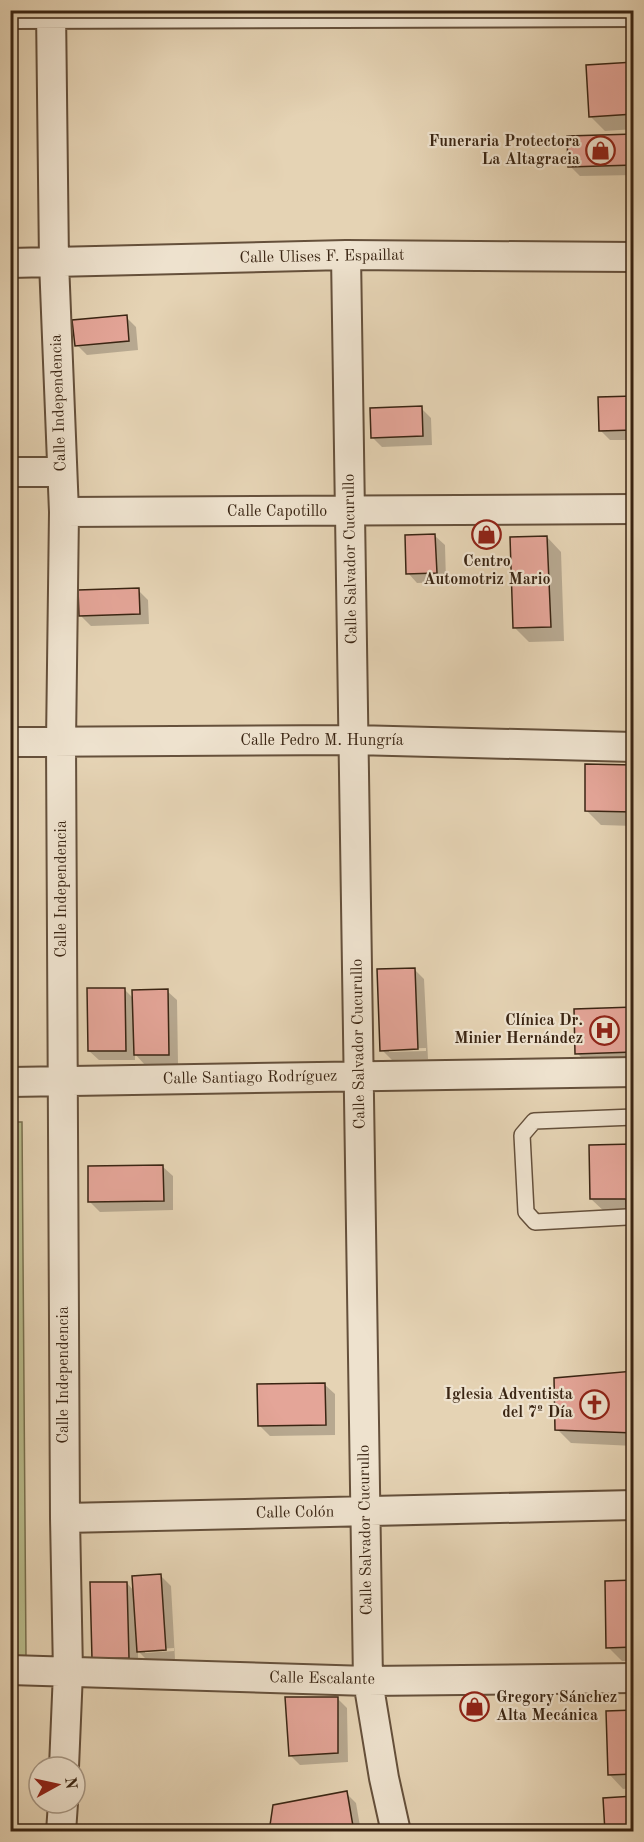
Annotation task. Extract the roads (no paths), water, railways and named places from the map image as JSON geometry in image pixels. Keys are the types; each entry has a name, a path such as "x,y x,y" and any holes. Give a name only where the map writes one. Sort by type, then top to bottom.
{"street":[{"path":"10,14 51,12 633,12"},
{"name":"Calle Independencia","path":"51,12 54,262 63,512 61,742 65,1518 68,1672 65,1755"},
{"name":"Calle Ulises F. Espaillat","path":"10,263 346,255 633,257"},
{"name":"Calle Salvador Cucurullo","path":"346,255 368,1681 384,1778 396,1832"},
{"path":"10,472 61,472"},
{"name":"Calle Capotillo","path":"63,512 633,509"},
{"name":"Calle Pedro M. Hungría","path":"10,742 354,740 633,747"},
{"name":"Calle Santiago Rodríguez","path":"10,1082 633,1072"},
{"name":"Calle Colón","path":"65,1518 633,1504"},
{"name":"Calle Escalante","path":"10,1670 368,1681 633,1678"},
{"path":"62,1832 63,1815"}],"lane":[{"path":"627,1216 535,1222 526,1212 522,1135 534,1121 633,1117"}],"place":[{"name":"Funeraria Protectora La Altagracia","path":"601,151"},
{"name":"Centro Automotriz Mario","path":"487,534"},
{"name":"Clínica Dr. Minier Hernández","path":"604,1030"},
{"name":"Iglesia Adventista del 7º Día","path":"594,1404"},
{"name":"Gregory Sánchez Alta Mecánica","path":"475,1707"}]}
